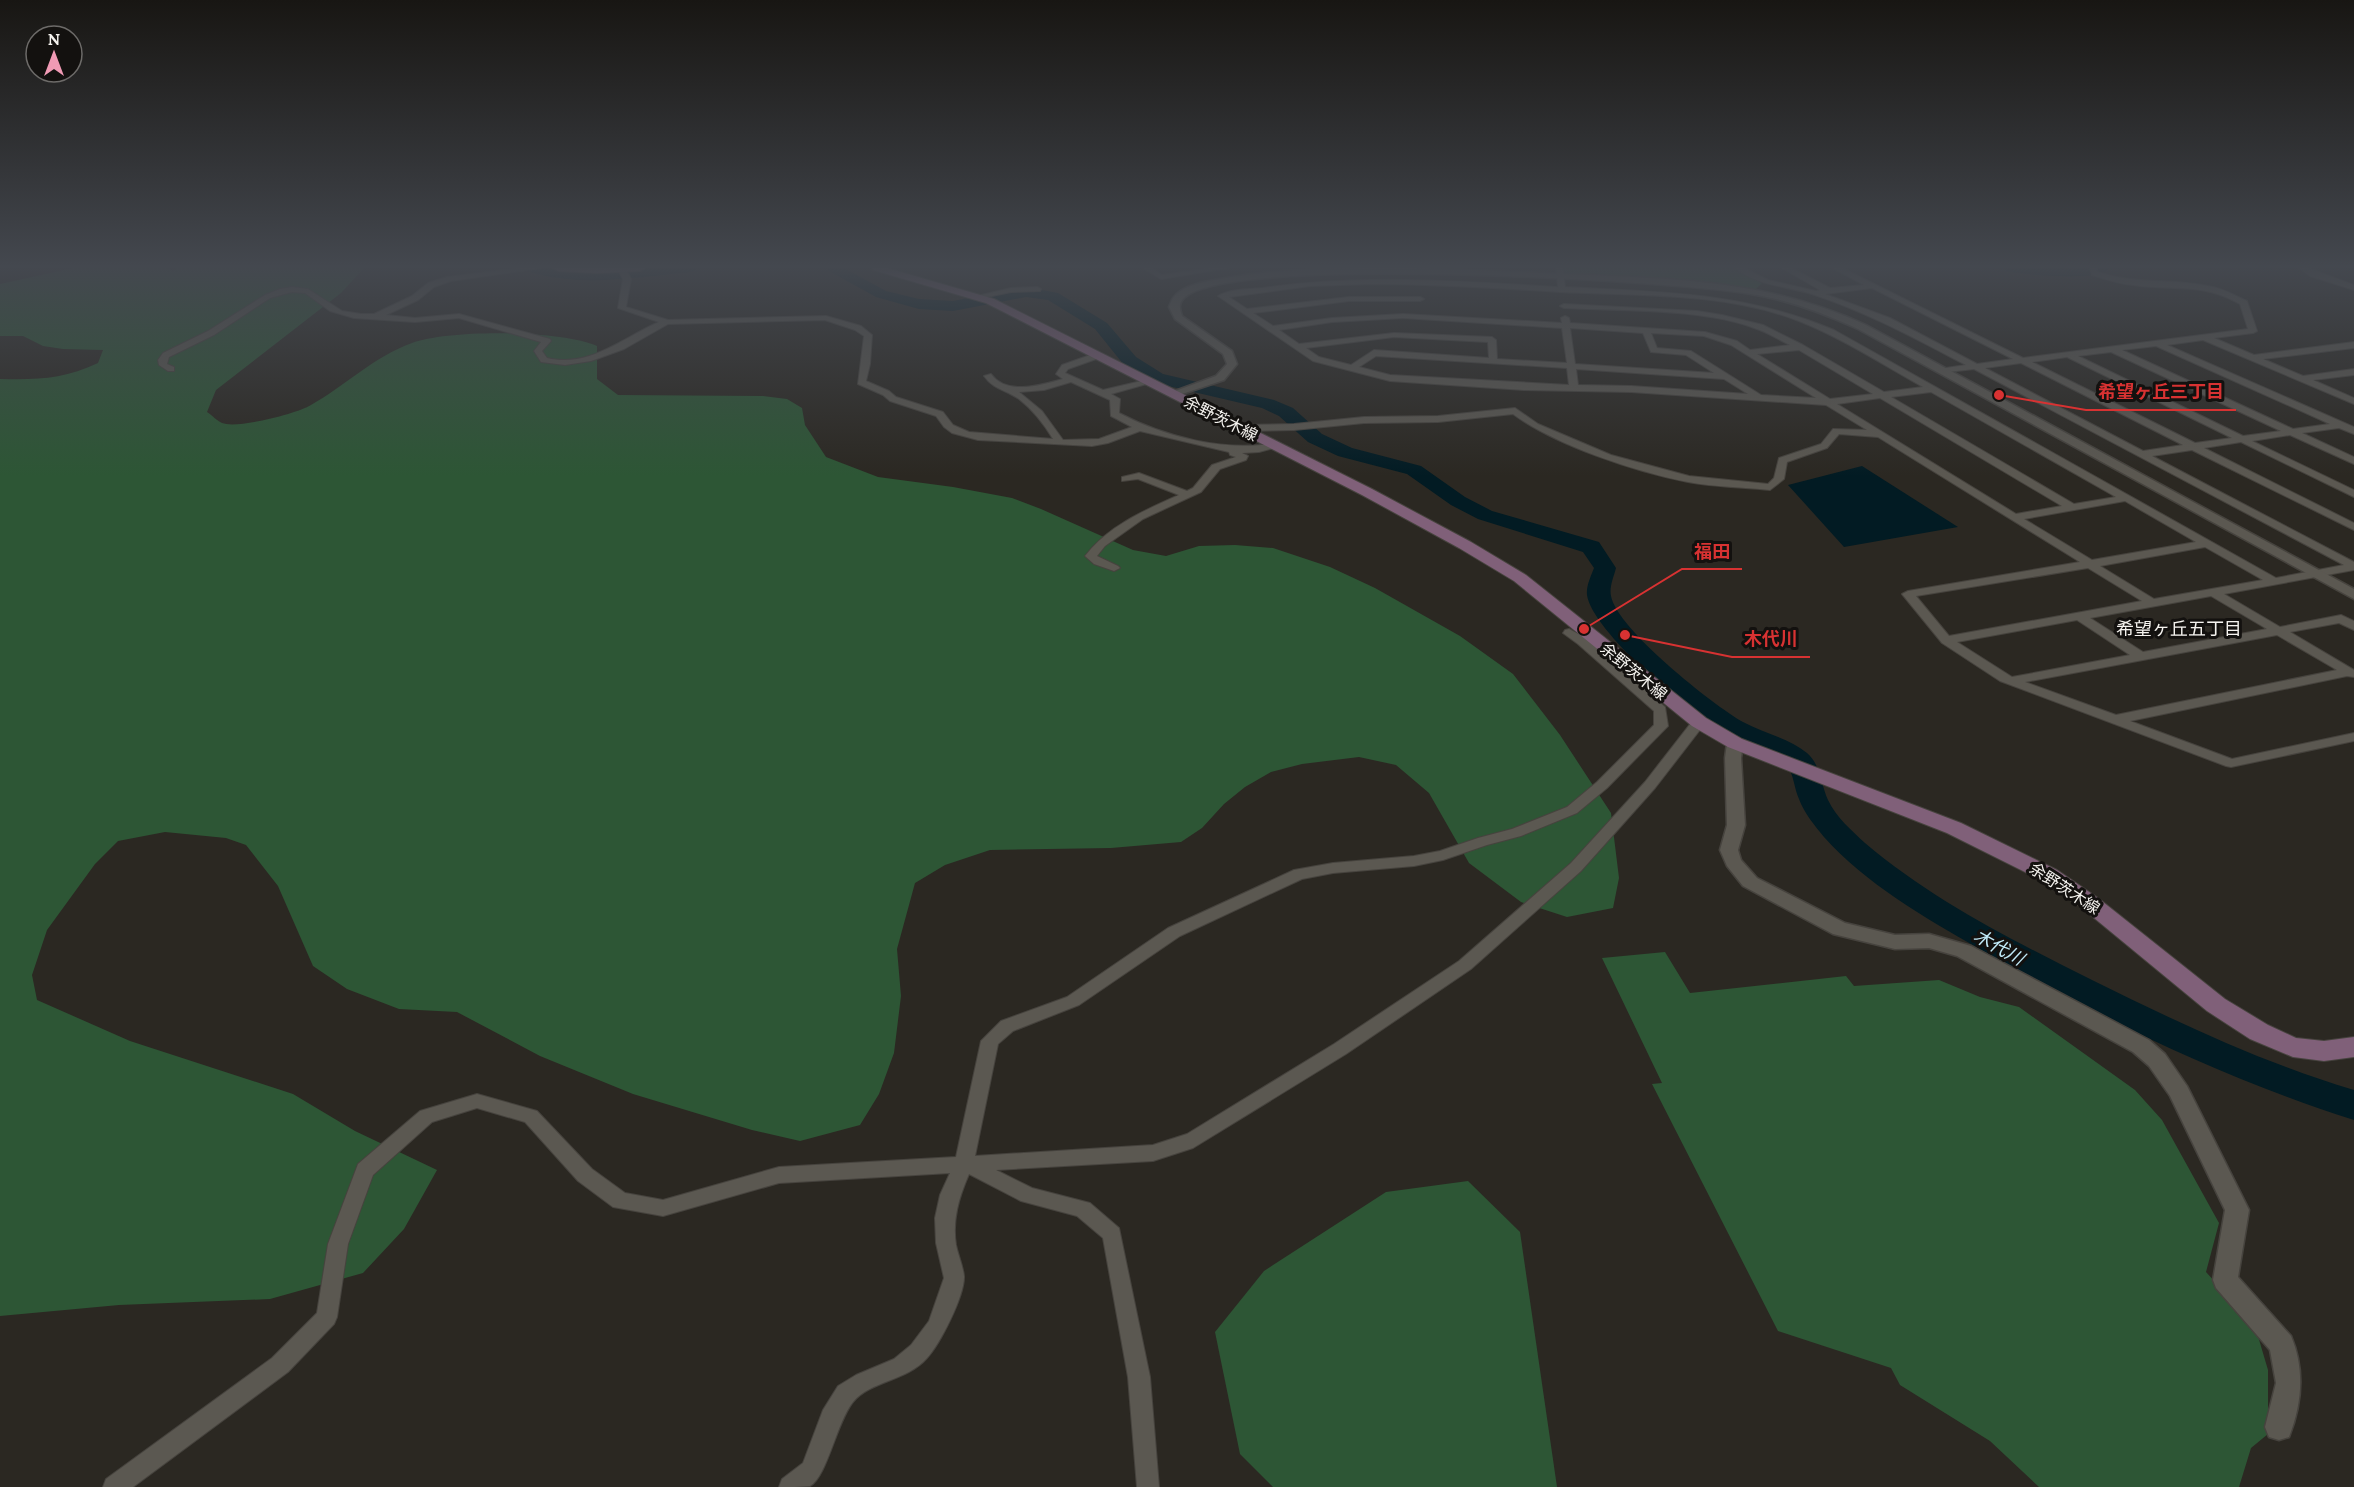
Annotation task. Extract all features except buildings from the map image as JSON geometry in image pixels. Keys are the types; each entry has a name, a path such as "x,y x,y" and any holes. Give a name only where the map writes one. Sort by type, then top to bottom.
{"main road":[{"name":"余野茨木線","path":"1059,337 1175,393 1367,492 1503,566 1699,722 1736,743 1954,828 2049,875 2090,903 2216,1005 2259,1032 2293,1047 2324,1051 2354,1047"}],"street":[{"path":"171,369 163,365 162,360 201,337"},
{"path":"535,337 547,341 538,351 543,360 555,364 613,351 636,337"},
{"path":"868,337 866,364 861,382 886,393 893,399 940,414 946,425 961,433 978,438 1005,437 1091,443 1109,441 1126,431 1140,428"},
{"path":"1175,393 1213,381 1227,372 1232,364 1231,358 1221,347 1207,337"},
{"path":"1283,337 1316,359 1390,378 1828,402 1932,389"},
{"path":"1297,347 1364,337"},
{"path":"1441,337 1492,340 1493,361"},
{"path":"1568,337 1574,387"},
{"path":"1648,337 1653,351 1688,354 1758,397"},
{"path":"1719,337 1751,352 2152,603"},
{"path":"1782,337 2072,507"},
{"path":"1840,337 2274,581"},
{"path":"1879,337 2354,595"},
{"path":"1921,337 2354,566"},
{"path":"1975,337 2354,527"},
{"path":"1942,371 2209,337"},
{"path":"2204,338 2354,401"},
{"path":"2158,344 2354,431"},
{"path":"2252,358 2354,345"},
{"path":"1751,352 1800,347"},
{"path":"2112,349 2354,461"},
{"path":"1351,369 1374,353 1726,376"},
{"path":"2069,355 2354,494"},
{"path":"1096,356 1061,370 1060,374 1115,399 1114,414 1140,428 1239,451 1256,451 1276,446"},
{"path":"2302,379 2353,373"},
{"path":"988,376 992,383 1021,395 1048,422 1059,441"},
{"path":"1008,391 1044,387 1072,379"},
{"path":"1103,393 1147,381"},
{"path":"1240,428 1294,427 1364,420 1438,419 1515,411 1535,426 1608,457 1689,479 1770,487 1779,479 1782,460 1824,446 1836,431 1880,434"},
{"path":"2142,454 2354,423"},
{"path":"1114,568 1090,556 1101,544 1139,517 1197,490 1216,467 1243,458 1208,444"},
{"path":"1126,479 1139,476 1186,494"},
{"path":"2014,517 2127,498"},
{"path":"2206,543 1908,594 1946,640 2004,678 2230,763 2354,737"},
{"path":"1946,640 2354,566"},
{"path":"2213,592 2351,674"},
{"path":"2079,616 2140,656"},
{"path":"2012,680 2341,619 2354,626"},
{"path":"790,1487 811,1471 831,1418 846,1393 902,1365 919,1352 938,1326 954,1278 946,1243 945,1218 950,1196 964,1163 990,1041 1007,1026 1073,1001 1174,932 1299,874 1334,868 1414,861 1443,855 1516,832 1572,810 1602,785 1661,726 1660,710 1582,641 1569,633"},
{"path":"2116,719 2351,674"},
{"path":"114,1487 280,1365 327,1317 338,1244 365,1170 426,1116 477,1101 531,1116 585,1175 620,1202 663,1208 705,1194 779,1175 1153,1153 1193,1140 1340,1049 1465,965 1576,867 1650,785 1699,722"},
{"path":"1736,743 1733,758 1736,825 1729,850 1733,862 1750,882 1840,929 1895,942 1929,941 1964,951 2141,1046 2157,1060 2179,1092 2203,1145 2237,1210 2225,1280 2282,1345 2289,1383 2279,1427"},
{"path":"964,1163 1028,1196 1083,1209 1112,1234 1139,1377 1148,1487"}],"green space":[{"path":"26,337 284,337 216,390 207,412 222,423 240,424 303,409 385,356 412,343 429,338 560,337 597,346 597,379 618,395 763,396 787,399 802,408 805,425 826,457 878,477 1012,498 1133,550 1166,556 1199,546 1235,545 1273,548 1330,567 1375,588 1460,636 1513,674 1560,735 1611,813 1619,878 1613,908 1567,917 1521,902 1469,863 1429,793 1396,765 1359,757 1302,764 1271,772 1245,787 1224,804 1202,828 1181,842 1111,848 990,850 945,865 915,883 897,949 901,996 894,1053 879,1094 860,1125 800,1141 752,1130 633,1094 540,1056 457,1012 399,1009 347,989 313,966 278,886 246,845 226,838 165,832 118,841 95,864 47,930 32,975 37,1000 130,1041 293,1094 355,1131 437,1170 404,1229 363,1273 270,1299 119,1305 0,1316 0,379 38,379 74,372 98,363 103,350 43,346"},
{"path":"1665,952 1690,993 1846,976 1854,986 1939,980 1980,997 2019,1007 2135,1090 2162,1120 2219,1223 2206,1272 2255,1326 2268,1370 2268,1434 2251,1448 2239,1487 2039,1487 1990,1441 1900,1385 1891,1368 1778,1331 1652,1084 1662,1083 1602,958"},
{"path":"1468,1181 1520,1232 1557,1487 1273,1487 1240,1454 1215,1332 1264,1271 1386,1192"}],"water":[{"path":"1862,466 1958,527 1844,547 1788,485"}],"waterway":[{"name":"木代川","path":"1110,337 1130,361 1157,378 1268,404 1286,412 1315,438 1345,452 1414,470 1458,501 1485,515 1591,547 1605,568 1599,596 1604,609 1635,647 1719,719 1797,759 1806,774 1815,803 1824,817 1847,843 1887,875 1944,914 2034,965 2127,1012 2190,1043 2255,1070 2320,1095 2354,1105"}],"place":[{"name":"希望ヶ丘三丁目","path":"1999,395"},
{"name":"福田","path":"1584,629"},
{"name":"木代川","path":"1625,635"}],"district":[{"name":"希望ヶ丘五丁目","path":"2179,628"}]}
